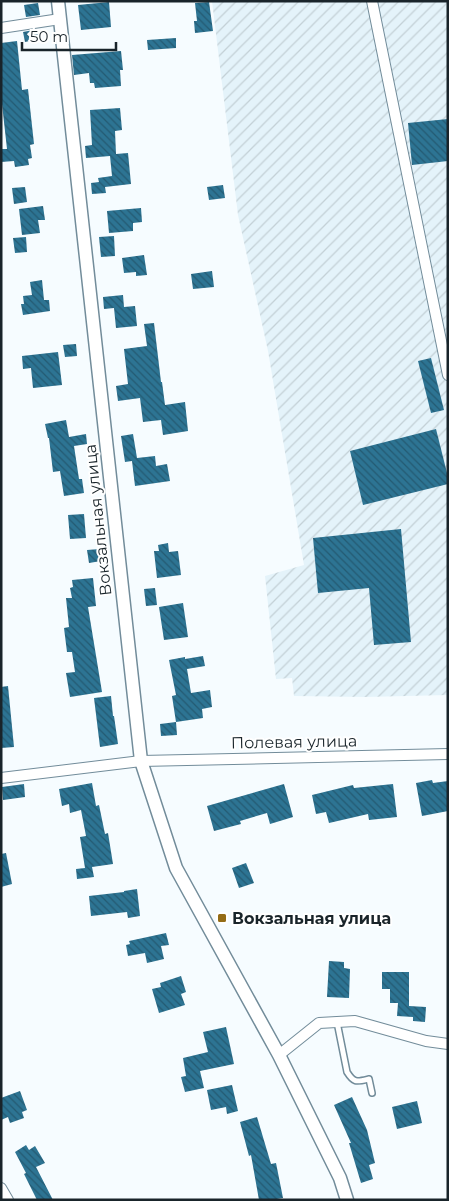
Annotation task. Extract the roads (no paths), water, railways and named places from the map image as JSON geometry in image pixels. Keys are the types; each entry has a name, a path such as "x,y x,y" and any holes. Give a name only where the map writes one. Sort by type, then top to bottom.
{"street":[{"name":"Вокзальная улица","path":"58,1 141,761 176,868 279,1055 340,1178 347,1200"},
{"path":"372,1 448,375"},
{"path":"1,28 60,19"},
{"name":"Полевая улица","path":"1,778 141,761 448,754"},
{"path":"279,1055 320,1023 355,1021 426,1041 448,1044"},
{"path":"1,1188 8,1200"}],"lane":[{"path":"337,1022 347,1072 351,1079 357,1082 368,1079 372,1093"}],"place":[{"name":"Вокзальная улица","path":"222,918"}]}
